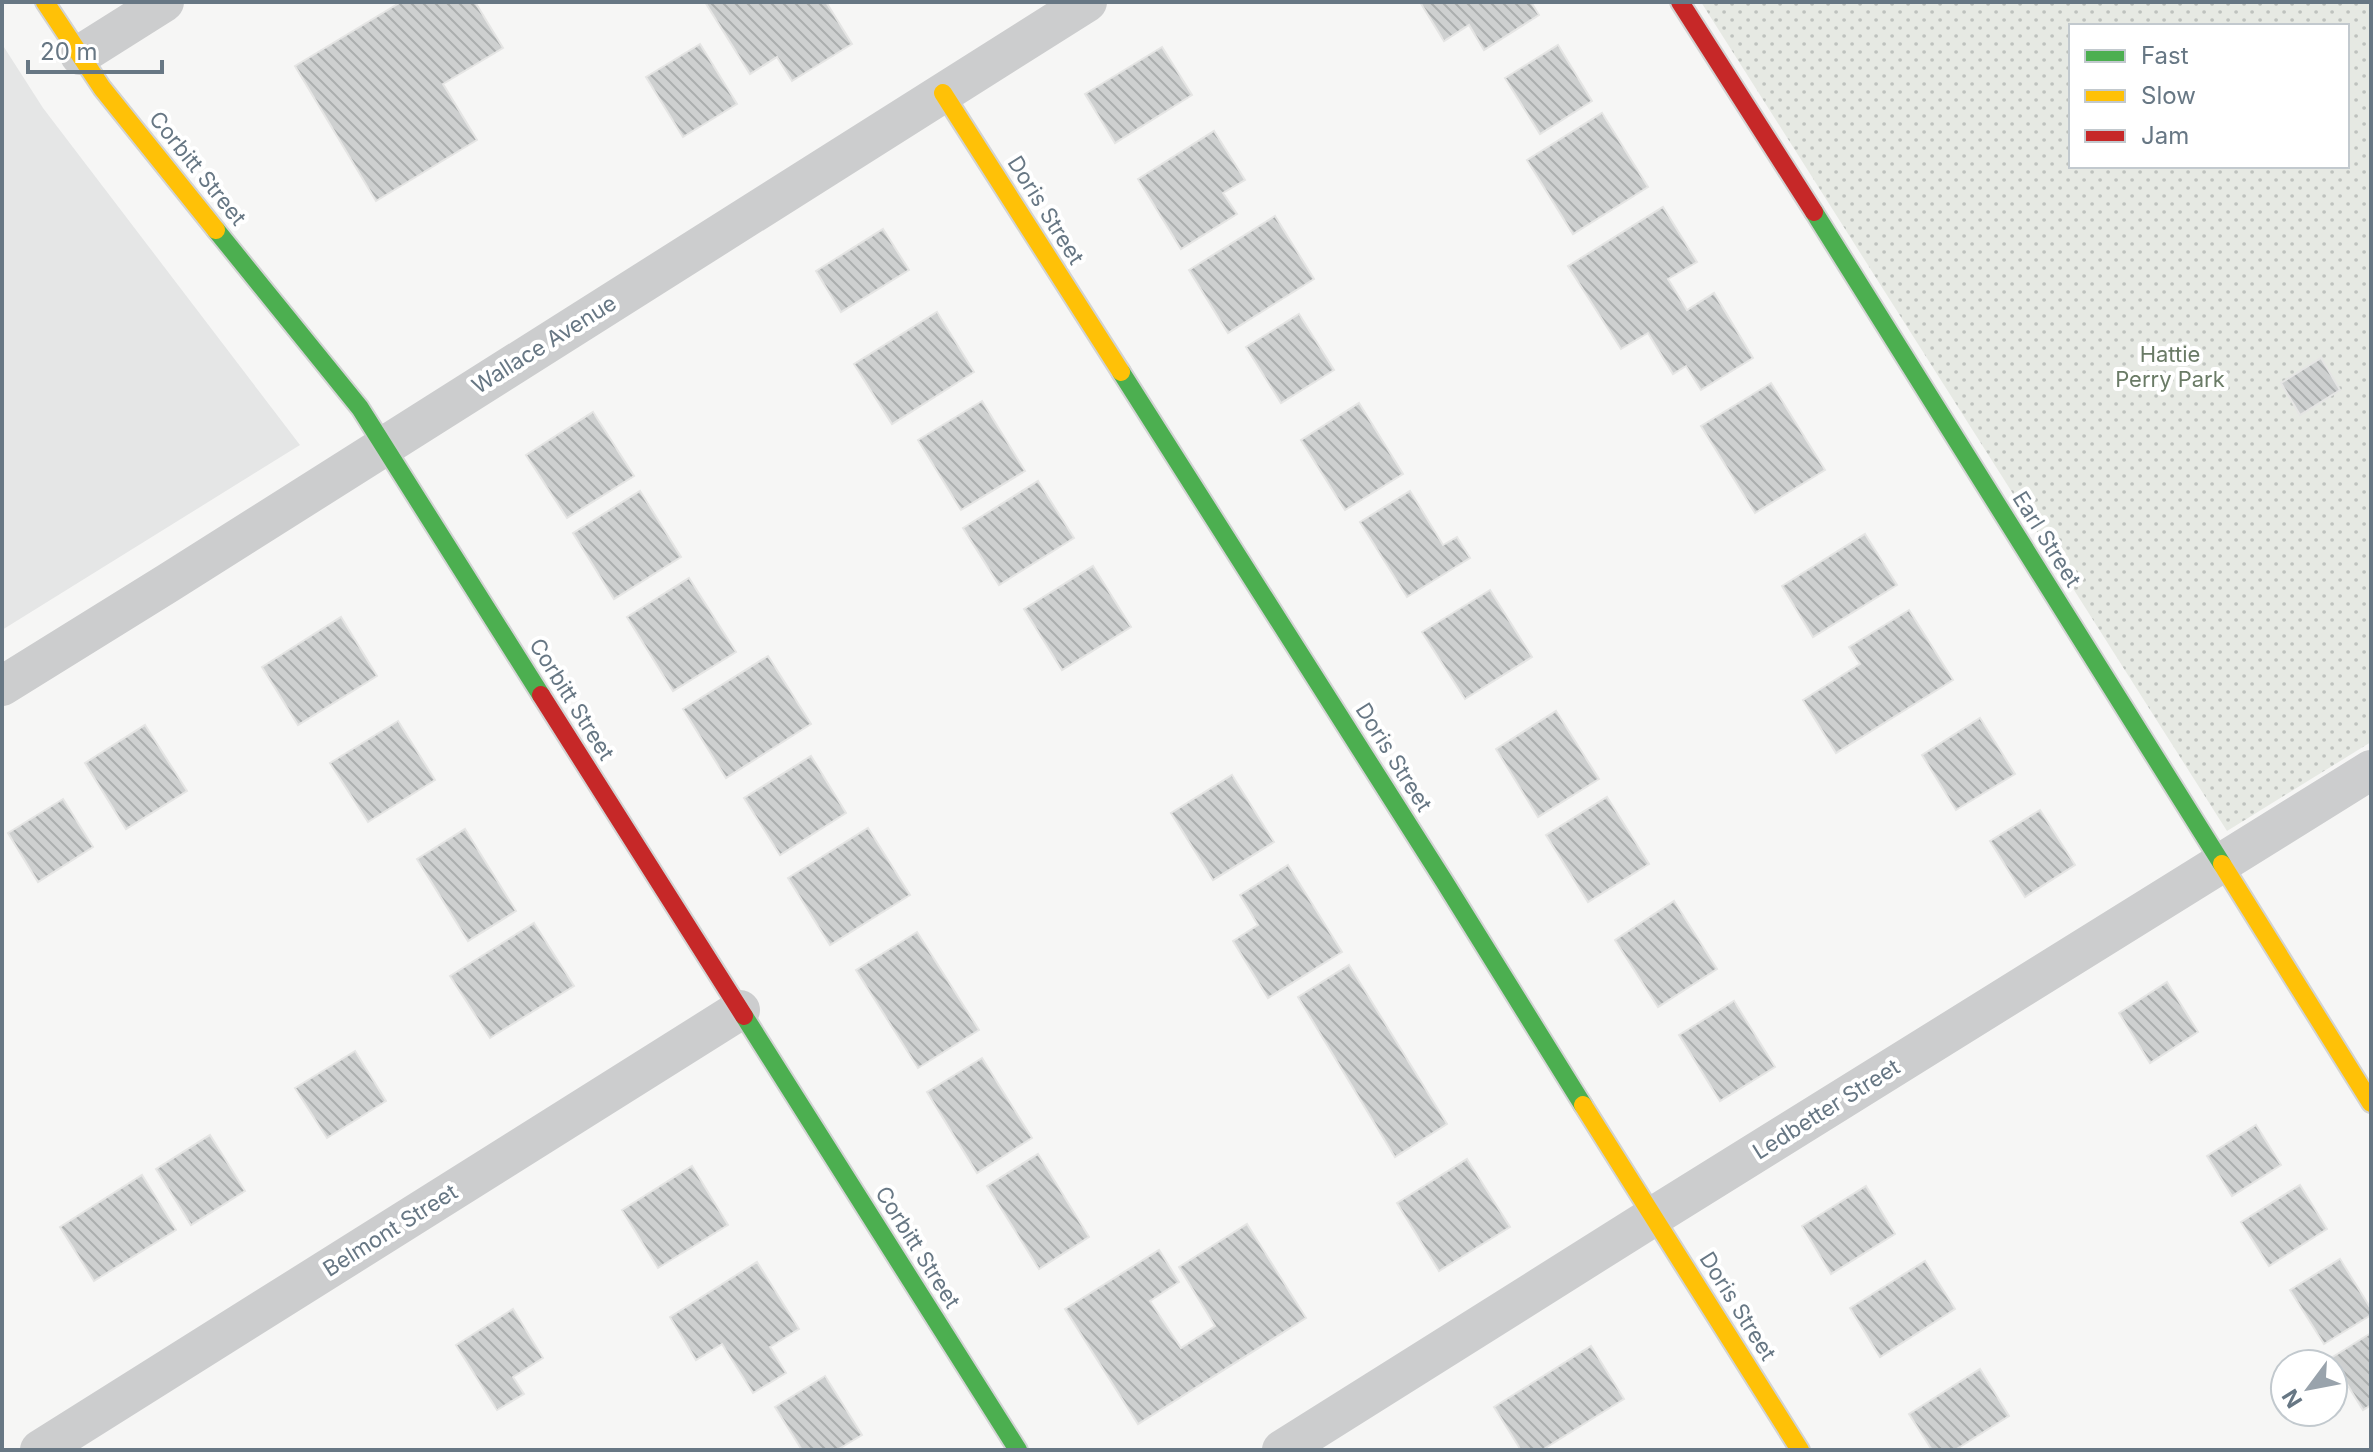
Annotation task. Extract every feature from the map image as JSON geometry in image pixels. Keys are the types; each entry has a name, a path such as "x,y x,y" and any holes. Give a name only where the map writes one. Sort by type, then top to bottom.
{"street":[{"name":"Corbitt Street","path":"45,2 102,88 360,408 1018,1450"},
{"path":"80,55 164,2"},
{"name":"Wallace Avenue","path":"2,686 1087,2"},
{"name":"Earl Street","path":"1680,2 2371,1103"},
{"name":"Doris Street","path":"943,93 1436,867 1800,1450"},
{"name":"Ledbetter Street","path":"1282,1450 2371,770"},
{"name":"Belmont Street","path":"40,1450 740,1010"}],"shaded area":[{"path":"2,44 43,108 300,445 2,630"}],"green space":[{"name":"Hattie Perry Park","path":"1701,2 2371,2 2371,742 2227,831"}],"building":[{"path":"401,2 475,2 503,48 443,84 477,140 376,201 295,66"},
{"path":"705,2 826,2 852,44 792,81 777,57 750,74"},
{"path":"1420,2 1531,2 1539,15 1484,50 1469,25 1444,41"},
{"path":"700,44 737,104 683,137 646,77"},
{"path":"1558,45 1592,101 1540,134 1505,78"},
{"path":"1162,47 1192,95 1115,143 1085,94"},
{"path":"1602,113 1648,187 1573,234 1527,160"},
{"path":"1214,131 1245,180 1223,193 1237,214 1181,249 1138,179"},
{"path":"1663,207 1697,262 1668,279 1687,310 1714,293 1753,358 1701,390 1686,366 1673,374 1648,333 1621,349 1568,266"},
{"path":"1275,216 1314,279 1228,333 1189,270"},
{"path":"883,229 909,270 841,312 816,271"},
{"path":"937,312 974,372 892,424 854,364"},
{"path":"1299,314 1334,370 1281,403 1246,347"},
{"path":"2321,358 2340,390 2300,415 2281,383"},
{"path":"1771,383 1825,470 1755,513 1701,426"},
{"path":"982,401 1025,471 961,510 918,440"},
{"path":"1359,403 1403,474 1345,510 1301,440"},
{"path":"593,412 634,476 567,518 526,455"},
{"path":"1038,481 1074,538 999,585 963,528"},
{"path":"640,491 681,557 614,599 573,533"},
{"path":"1410,491 1443,545 1457,537 1470,558 1407,597 1360,522"},
{"path":"1865,534 1897,585 1813,637 1782,586"},
{"path":"1093,566 1131,627 1062,670 1024,609"},
{"path":"689,578 736,652 673,691 627,617"},
{"path":"1490,590 1532,657 1465,699 1422,632"},
{"path":"1909,610 1953,680 1836,753 1803,700 1860,664 1849,647"},
{"path":"341,617 377,676 298,725 262,667"},
{"path":"768,656 811,724 726,778 683,709"},
{"path":"1556,711 1599,779 1538,817 1496,749"},
{"path":"1980,718 2015,774 1956,810 1922,755"},
{"path":"398,721 435,780 368,822 330,763"},
{"path":"145,725 187,791 126,829 85,763"},
{"path":"811,756 846,813 780,855 744,798"},
{"path":"1232,775 1274,842 1213,880 1171,813"},
{"path":"1607,797 1649,864 1588,902 1546,835"},
{"path":"63,799 93,847 38,882 8,833"},
{"path":"2040,810 2075,865 2025,897 1990,841"},
{"path":"868,828 910,895 830,945 788,878"},
{"path":"465,829 516,911 468,941 417,859"},
{"path":"1288,865 1342,952 1268,998 1233,941 1258,925 1240,895"},
{"path":"1674,901 1717,969 1658,1007 1615,940"},
{"path":"534,923 574,986 490,1038 450,976"},
{"path":"917,932 979,1030 918,1068 856,970"},
{"path":"1349,965 1447,1124 1395,1157 1298,997"},
{"path":"2167,982 2198,1032 2150,1063 2119,1013"},
{"path":"1734,1001 1775,1067 1720,1101 1679,1035"},
{"path":"355,1051 386,1101 327,1138 295,1088"},
{"path":"982,1058 1032,1138 977,1173 927,1092"},
{"path":"2256,1125 2281,1165 2232,1196 2207,1156"},
{"path":"210,1135 245,1191 191,1225 156,1169"},
{"path":"1038,1154 1089,1237 1039,1269 987,1186"},
{"path":"1467,1159 1510,1227 1439,1271 1397,1203"},
{"path":"692,1166 728,1225 658,1268 622,1210"},
{"path":"142,1175 176,1230 94,1281 60,1227"},
{"path":"2300,1185 2327,1229 2269,1266 2241,1222"},
{"path":"1866,1186 1895,1234 1831,1274 1802,1226"},
{"path":"1247,1224 1306,1318 1138,1424 1065,1309 1159,1250 1179,1282 1150,1301 1181,1348 1215,1326 1179,1267"},
{"path":"2340,1259 2371,1309 2371,1315 2324,1344 2290,1290"},
{"path":"1925,1261 1955,1309 1880,1357 1850,1308"},
{"path":"757,1262 799,1329 770,1347 786,1373 753,1393 722,1344 696,1360 670,1317"},
{"path":"513,1309 543,1358 513,1377 524,1394 497,1410 456,1345"},
{"path":"2371,1333 2371,1405 2363,1410 2349,1387 2347,1348"},
{"path":"1591,1346 1624,1399 1542,1450 1521,1450 1494,1407"},
{"path":"1980,1369 2009,1416 1955,1450 1932,1450 1909,1414"},
{"path":"825,1376 862,1435 837,1450 802,1450 775,1407"}],"traffic: fast":[{"path":"1814,212 2222,864"},
{"path":"216,230 360,408 541,695"},
{"path":"1121,372 1583,1105"},
{"path":"744,1016 1018,1450"}],"traffic: slow":[{"path":"45,2 102,88 216,230"},
{"path":"943,93 1121,372"},
{"path":"2222,864 2371,1103"},
{"path":"1583,1105 1800,1450"}],"traffic: jam":[{"path":"1680,2 1814,212"},
{"path":"541,695 744,1016"}]}
